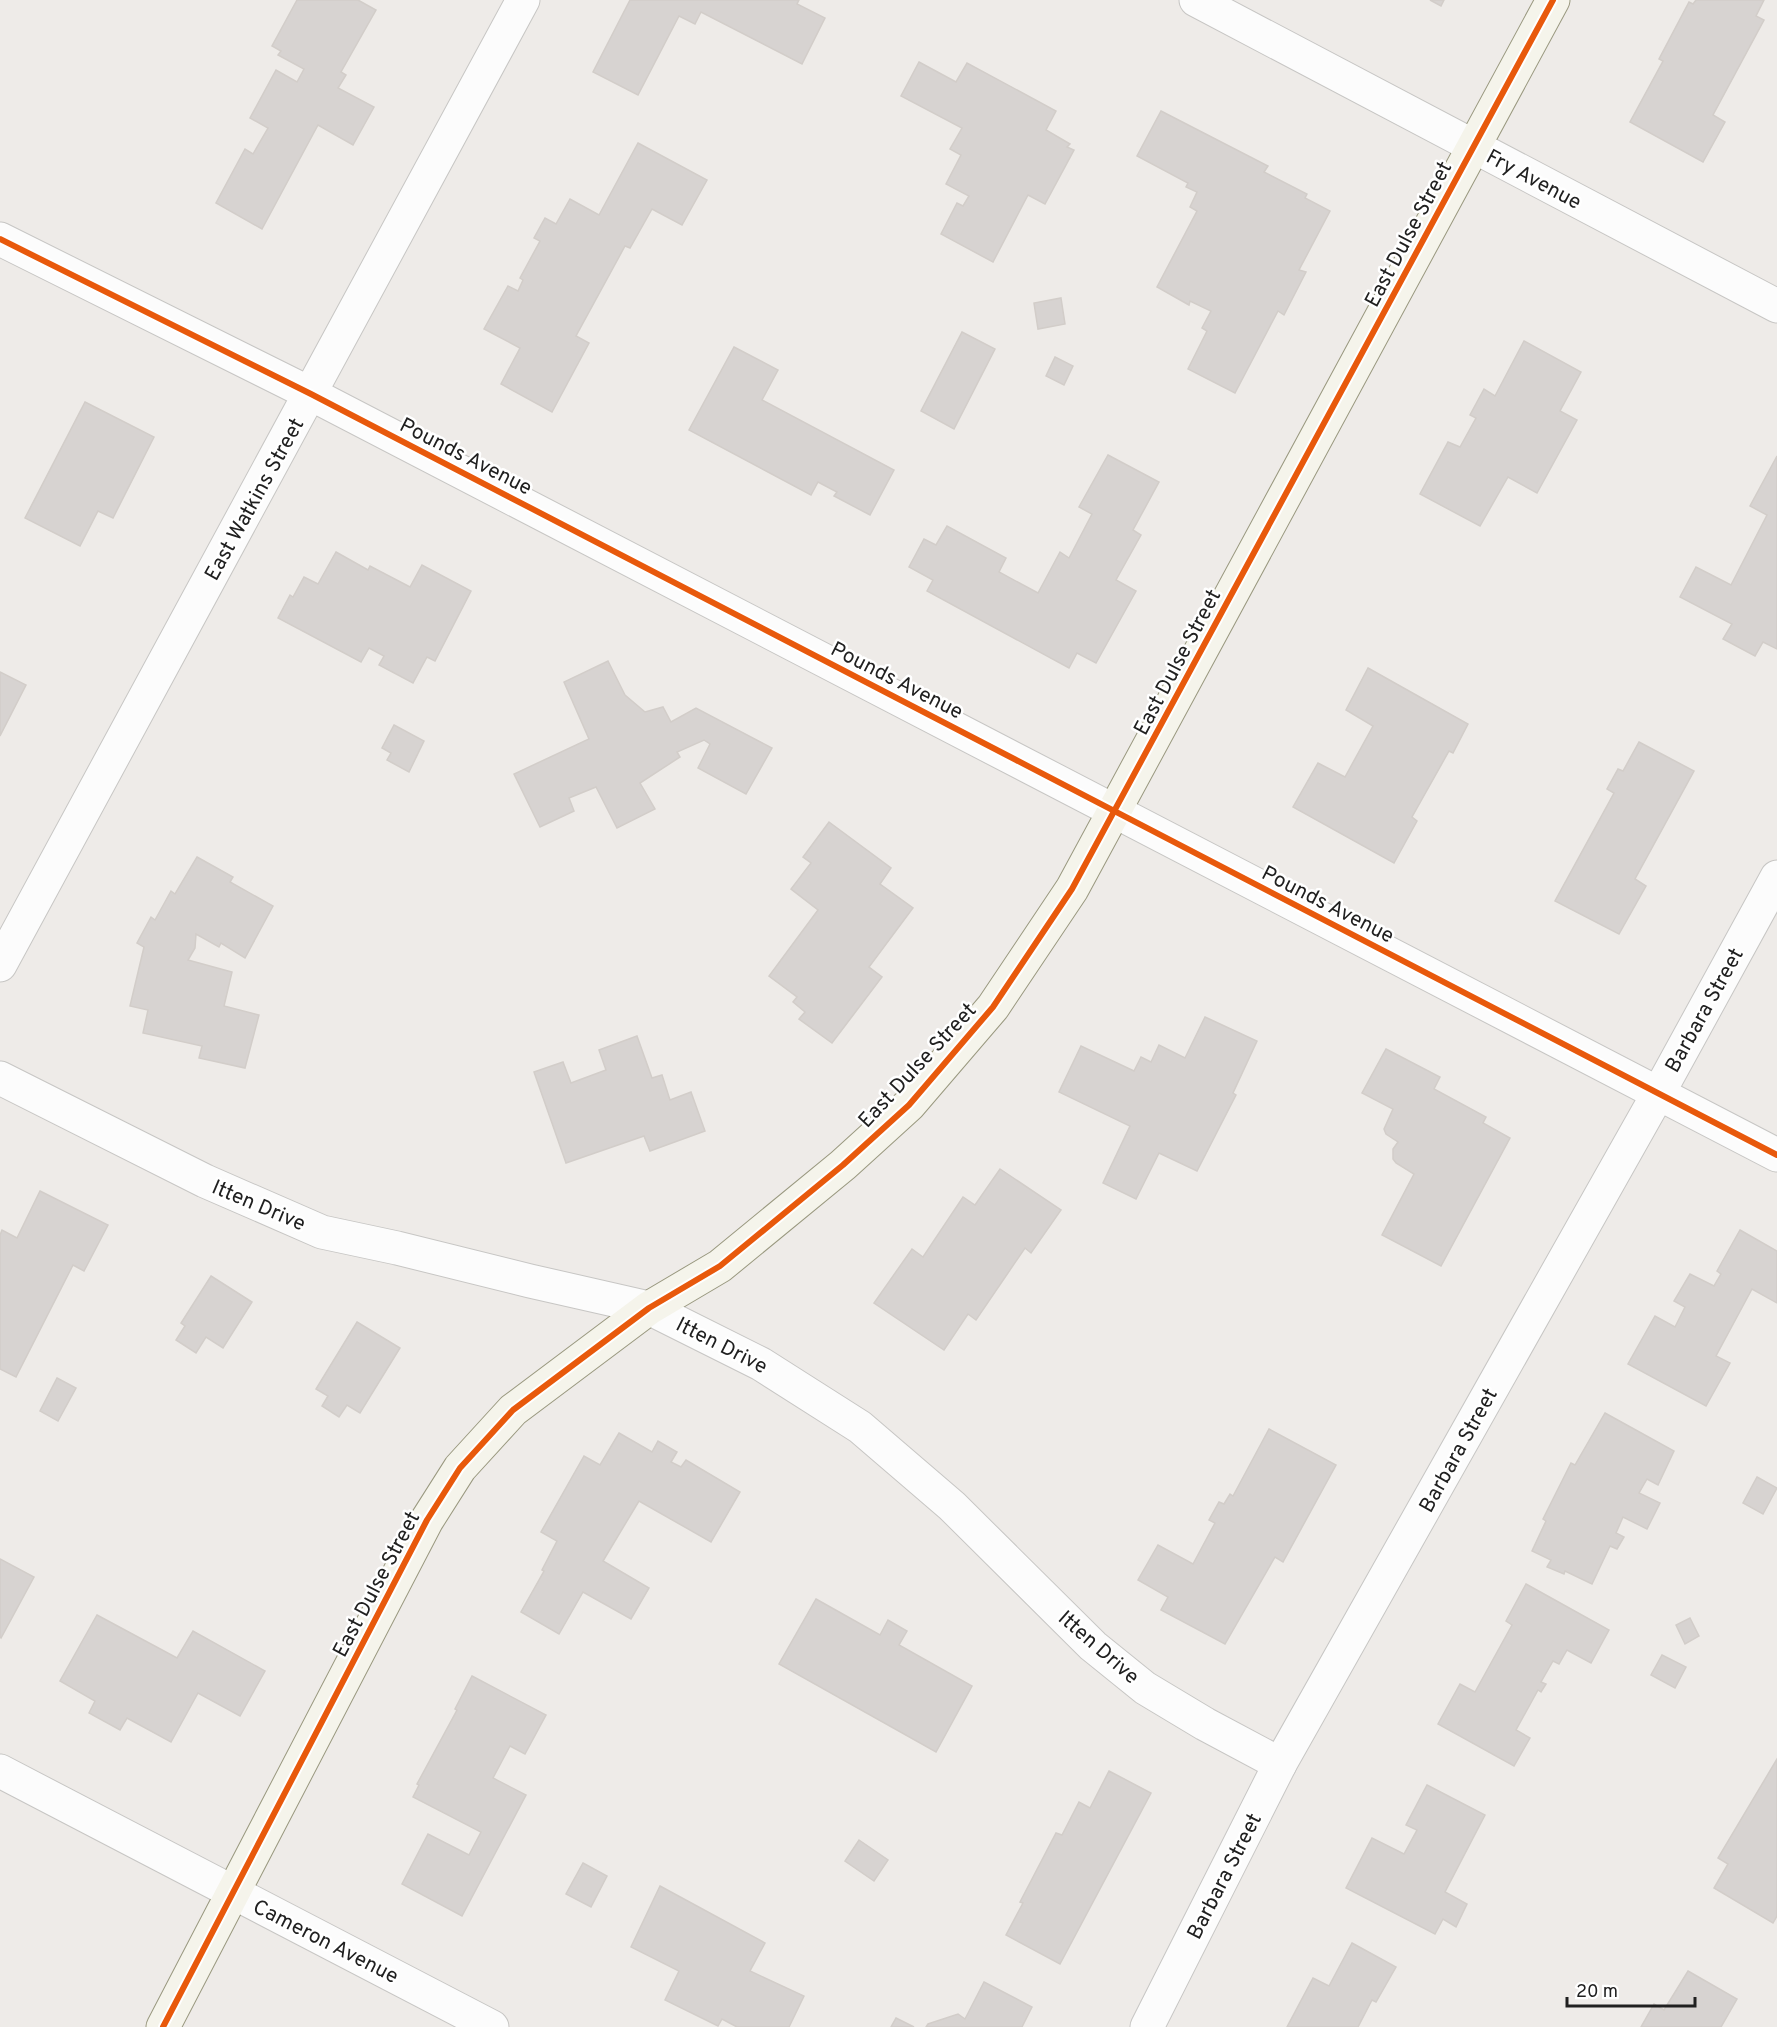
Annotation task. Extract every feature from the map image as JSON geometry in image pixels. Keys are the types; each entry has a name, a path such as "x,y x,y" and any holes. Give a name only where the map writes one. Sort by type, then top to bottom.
{"street":[{"name":"East Watkins Street","path":"0,965 523,0"},
{"name":"Fry Avenue","path":"1196,0 1777,306"},
{"name":"East Dulse Street","path":"163,2027 427,1520 460,1468 513,1410 649,1308 720,1266 843,1165 909,1105 993,1007 1072,889 1553,0"},
{"name":"Pounds Avenue","path":"0,239 311,394 1777,1155"},
{"name":"Barbara Street","path":"1147,2027 1280,1764 1658,1094 1777,878"},
{"name":"Itten Drive","path":"0,1078 205,1181 322,1232 649,1308 761,1364 860,1427 952,1506 1093,1646 1145,1688 1205,1724 1280,1764"},
{"name":"Cameron Avenue","path":"0,1771 492,2027"}],"building":[{"path":"297,0 358,0 376,10 341,72 346,75 338,88 374,107 353,145 318,125 262,229 216,203 245,149 253,154 268,128 250,118 276,70 297,82 304,69 278,55 281,51 272,46"},
{"path":"630,0 799,0 797,4 825,18 802,64 701,12 695,24 679,16 638,95 593,72"},
{"path":"1430,0 1444,0 1441,6"},
{"path":"1696,0 1764,0 1756,16 1764,20 1713,115 1725,122 1703,162 1630,122 1663,61 1659,59 1689,2 1693,4"},
{"path":"919,62 956,82 967,63 1056,111 1046,130 1070,144 1067,147 1074,150 1045,204 1028,195 993,262 941,234 957,203 963,206 969,196 946,184 961,155 950,149 962,128 901,96"},
{"path":"1161,111 1268,166 1264,172 1307,194 1305,198 1330,211 1299,270 1306,272 1284,315 1278,311 1235,393 1188,369 1207,331 1202,328 1211,311 1190,301 1189,305 1157,287 1197,211 1190,207 1197,192 1186,187 1188,183 1137,156"},
{"path":"638,143 707,180 682,225 652,209 630,248 625,246 576,336 589,343 552,412 501,384 520,348 484,329 508,286 518,291 523,280 520,278 540,241 534,238 545,218 556,224 570,199 599,215"},
{"path":"1061,298 1065,324 1038,329 1034,303"},
{"path":"962,332 995,349 954,429 921,411"},
{"path":"1524,341 1581,372 1560,411 1577,420 1537,493 1508,477 1480,526 1420,494 1448,442 1460,447 1476,418 1470,415 1484,389 1495,396"},
{"path":"734,347 778,370 762,400 894,470 870,515 834,496 837,492 818,482 811,495 689,430"},
{"path":"1055,357 1073,366 1064,385 1046,376"},
{"path":"85,402 154,437 113,518 98,511 80,546 25,518"},
{"path":"1108,455 1159,482 1133,530 1141,535 1116,580 1136,591 1096,663 1077,653 1069,668 927,591 933,580 909,567 924,539 936,545 947,526 1006,558 999,572 1038,593 1060,552 1069,558 1092,514 1079,507"},
{"path":"1777,456 1777,649 1763,642 1755,656 1723,639 1732,624 1680,597 1696,567 1731,585 1767,515 1750,506"},
{"path":"336,552 368,570 370,566 410,587 422,565 471,591 435,661 427,657 413,683 379,665 384,656 369,648 361,662 278,618 290,595 293,597 304,577 318,584"},
{"path":"608,661 625,695 645,712 663,707 671,722 696,708 772,748 746,794 698,768 710,744 704,740 677,752 680,757 640,783 655,809 617,828 596,787 569,798 574,811 540,827 514,774 589,739 564,682"},
{"path":"1368,668 1468,724 1453,753 1449,751 1412,817 1417,821 1394,863 1293,807 1318,763 1345,777 1373,726 1346,710"},
{"path":"0,672 26,685 0,736"},
{"path":"394,725 424,741 409,772 387,760 391,753 382,748"},
{"path":"1639,742 1694,771 1635,879 1646,886 1619,934 1555,901 1614,793 1607,789 1618,769 1623,771"},
{"path":"829,822 891,868 880,884 913,908 869,967 882,977 832,1043 799,1019 805,1012 793,1002 797,997 769,976 818,910 791,889 811,863 803,857"},
{"path":"197,857 233,877 230,882 273,906 245,958 221,943 219,947 196,934 195,948 188,960 232,972 224,1006 259,1015 245,1068 199,1058 202,1046 143,1033 148,1010 130,1006 144,947 137,943 151,917 155,920 171,891 175,894"},
{"path":"1205,1017 1257,1041 1233,1093 1236,1095 1197,1171 1159,1153 1136,1199 1103,1183 1130,1126 1059,1092 1081,1046 1134,1071 1141,1057 1151,1062 1159,1045 1185,1058"},
{"path":"637,1036 652,1078 662,1075 670,1100 691,1092 705,1131 650,1151 644,1136 566,1163 534,1072 563,1062 571,1083 606,1070 599,1050"},
{"path":"1386,1049 1440,1077 1434,1089 1486,1117 1483,1123 1510,1138 1441,1266 1382,1235 1414,1174 1393,1159 1393,1149 1398,1142 1386,1134 1384,1129 1393,1109 1362,1093"},
{"path":"1000,1169 1061,1210 1031,1253 1025,1248 976,1320 968,1314 944,1350 874,1303 912,1249 923,1257 963,1197 975,1205"},
{"path":"40,1191 108,1225 84,1271 73,1265 16,1377 0,1369 0,1235 2,1230 17,1238"},
{"path":"1740,1230 1777,1251 1777,1303 1752,1289 1716,1356 1730,1363 1706,1406 1628,1364 1655,1316 1675,1327 1685,1307 1674,1301 1690,1274 1714,1286 1721,1274 1717,1271"},
{"path":"211,1276 252,1302 223,1348 206,1337 196,1353 176,1340 185,1326 181,1323"},
{"path":"357,1322 400,1348 360,1413 347,1405 339,1417 322,1406 328,1396 316,1389"},
{"path":"57,1378 76,1388 58,1421 40,1411"},
{"path":"1605,1413 1674,1451 1658,1485 1647,1479 1639,1493 1660,1503 1647,1529 1623,1517 1616,1533 1624,1537 1617,1549 1610,1546 1592,1584 1565,1571 1564,1574 1547,1567 1551,1560 1532,1551 1546,1521 1543,1519 1571,1463 1575,1465"},
{"path":"1269,1429 1336,1465 1283,1562 1275,1557 1225,1644 1161,1610 1168,1597 1138,1580 1158,1545 1193,1564 1215,1523 1209,1520 1219,1502 1224,1504 1230,1494 1233,1496"},
{"path":"619,1433 652,1452 658,1441 677,1452 671,1462 681,1467 686,1460 740,1492 711,1542 639,1501 603,1561 649,1588 631,1619 583,1592 559,1634 521,1612 544,1571 542,1570 557,1541 541,1532 584,1456 600,1465"},
{"path":"1757,1477 1777,1488 1763,1514 1743,1503"},
{"path":"0,1559 34,1577 1,1638 0,1637"},
{"path":"1526,1584 1609,1630 1591,1663 1567,1650 1559,1664 1553,1661 1541,1682 1546,1684 1541,1692 1538,1690 1516,1730 1530,1738 1514,1766 1438,1724 1460,1684 1475,1692 1512,1625 1506,1621"},
{"path":"816,1599 880,1635 888,1620 907,1631 899,1645 972,1686 936,1752 779,1664"},
{"path":"97,1615 177,1658 193,1631 265,1671 240,1716 198,1693 171,1742 127,1718 120,1730 89,1713 95,1701 60,1681"},
{"path":"1690,1618 1699,1636 1685,1644 1676,1625"},
{"path":"1662,1655 1686,1667 1675,1688 1651,1675"},
{"path":"472,1676 546,1715 525,1754 510,1746 493,1778 526,1795 462,1916 402,1884 428,1834 469,1855 481,1832 413,1797 419,1785 417,1784 457,1710 455,1709"},
{"path":"1777,1759 1777,1916 1773,1923 1714,1888 1728,1864 1718,1858"},
{"path":"1109,1771 1151,1793 1060,1964 1006,1935 1023,1903 1020,1902 1056,1833 1062,1835 1079,1802 1090,1808"},
{"path":"1427,1785 1485,1815 1445,1892 1467,1904 1456,1927 1443,1919 1435,1934 1346,1888 1372,1838 1404,1854 1417,1830 1406,1825"},
{"path":"859,1840 888,1860 874,1881 845,1861"},
{"path":"583,1863 607,1876 591,1907 566,1894"},
{"path":"660,1886 765,1943 750,1971 804,1996 789,2027 737,2027 722,2019 718,2026 665,2000 679,1971 631,1947"},
{"path":"1352,1943 1396,1967 1376,2002 1372,2000 1358,2027 1287,2027 1313,1978 1329,1986"},
{"path":"1688,1971 1737,1999 1721,2027 1641,2027 1654,2004 1664,2010"},
{"path":"984,1982 1032,2007 1022,2027 926,2027 928,2024 958,2014 965,2019"},
{"path":"896,2018 914,2027 891,2027"}],"cycle path":[{"path":"163,2027 427,1520 460,1468 513,1410 649,1308 720,1266 843,1165 909,1105 993,1007 1072,889 1553,0"},
{"path":"0,239 311,394 1777,1155"}]}
